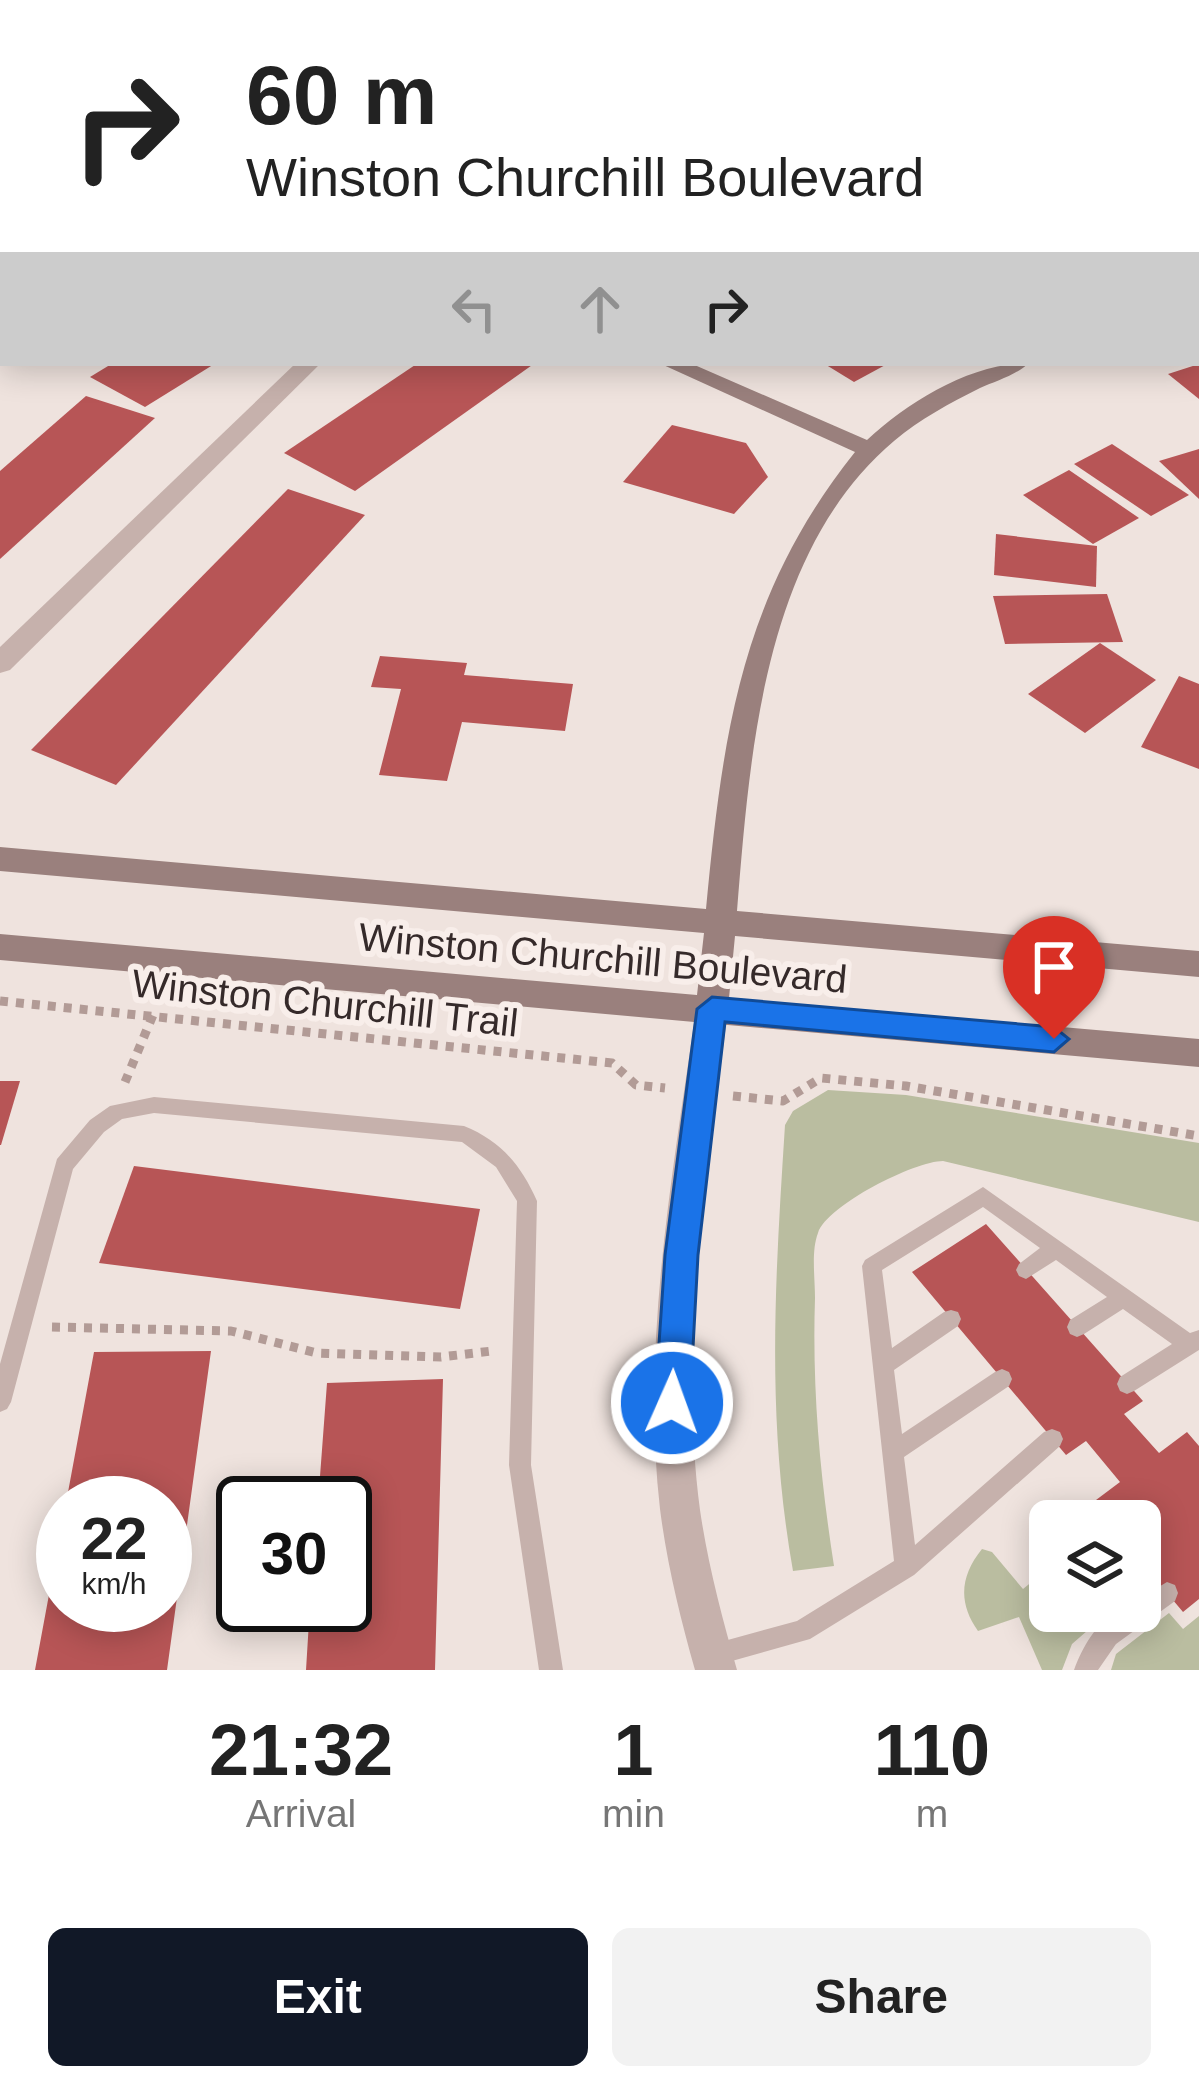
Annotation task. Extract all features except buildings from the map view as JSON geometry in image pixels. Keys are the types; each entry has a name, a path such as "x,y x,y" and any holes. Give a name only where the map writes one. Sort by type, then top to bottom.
{"main road":[{"path":"678,366 870,450"},
{"path":"712,1009 747,700 758,649 791,563 823,508 870,450 907,420 1011,366"},
{"name":"Winston Churchill Boulevard","path":"0,859 1199,964"},
{"name":"Winston Churchill Boulevard","path":"0,947 1199,1053"}],"street":[{"path":"0,663 306,366"},
{"path":"712,1009 682,1255 672,1403 684,1551 713,1663"}],"lane":[{"path":"0,1402 64,1165 97,1126 117,1112 154,1105 464,1134 493,1148 515,1173 527,1202 520,1465 551,1670"},
{"path":"906,1567 872,1266 983,1196 1194,1341 1127,1384"},
{"path":"1026,1270 1056,1248"},
{"path":"1077,1327 1124,1297"},
{"path":"883,1366 951,1319"},
{"path":"892,1452 1002,1379"},
{"path":"713,1663 802,1631 906,1567 1052,1439"},
{"path":"1086,1670 1088,1659 1106,1640 1167,1593"}],"path":[{"name":"Winston Churchill Trail","path":"0,1001 612,1063 636,1085"},
{"path":"117,1112 153,1016"},
{"path":"783,1101 821,1078 906,1086 1199,1136"},
{"path":"52,1327 231,1331 317,1353 441,1357 520,1347"}],"green space":[{"path":"828,1090 906,1095 1199,1143 1199,1222 943,1161 894,1176 837,1210 818,1233 814,1265 818,1432 834,1566 793,1571 776,1404 785,1125 793,1111"},
{"path":"982,1549 992,1552 1023,1589 1029,1584 1029,1632 1086,1632 1072,1644 1062,1670 1042,1670 1019,1617 978,1631 965,1600 969,1569"},
{"path":"1169,1613 1183,1629 1199,1616 1199,1670 1111,1670 1116,1654 1144,1632 1161,1632 1161,1619"}],"route":[{"path":"672,1403 682,1255 712,1009 1054,1039"}]}
